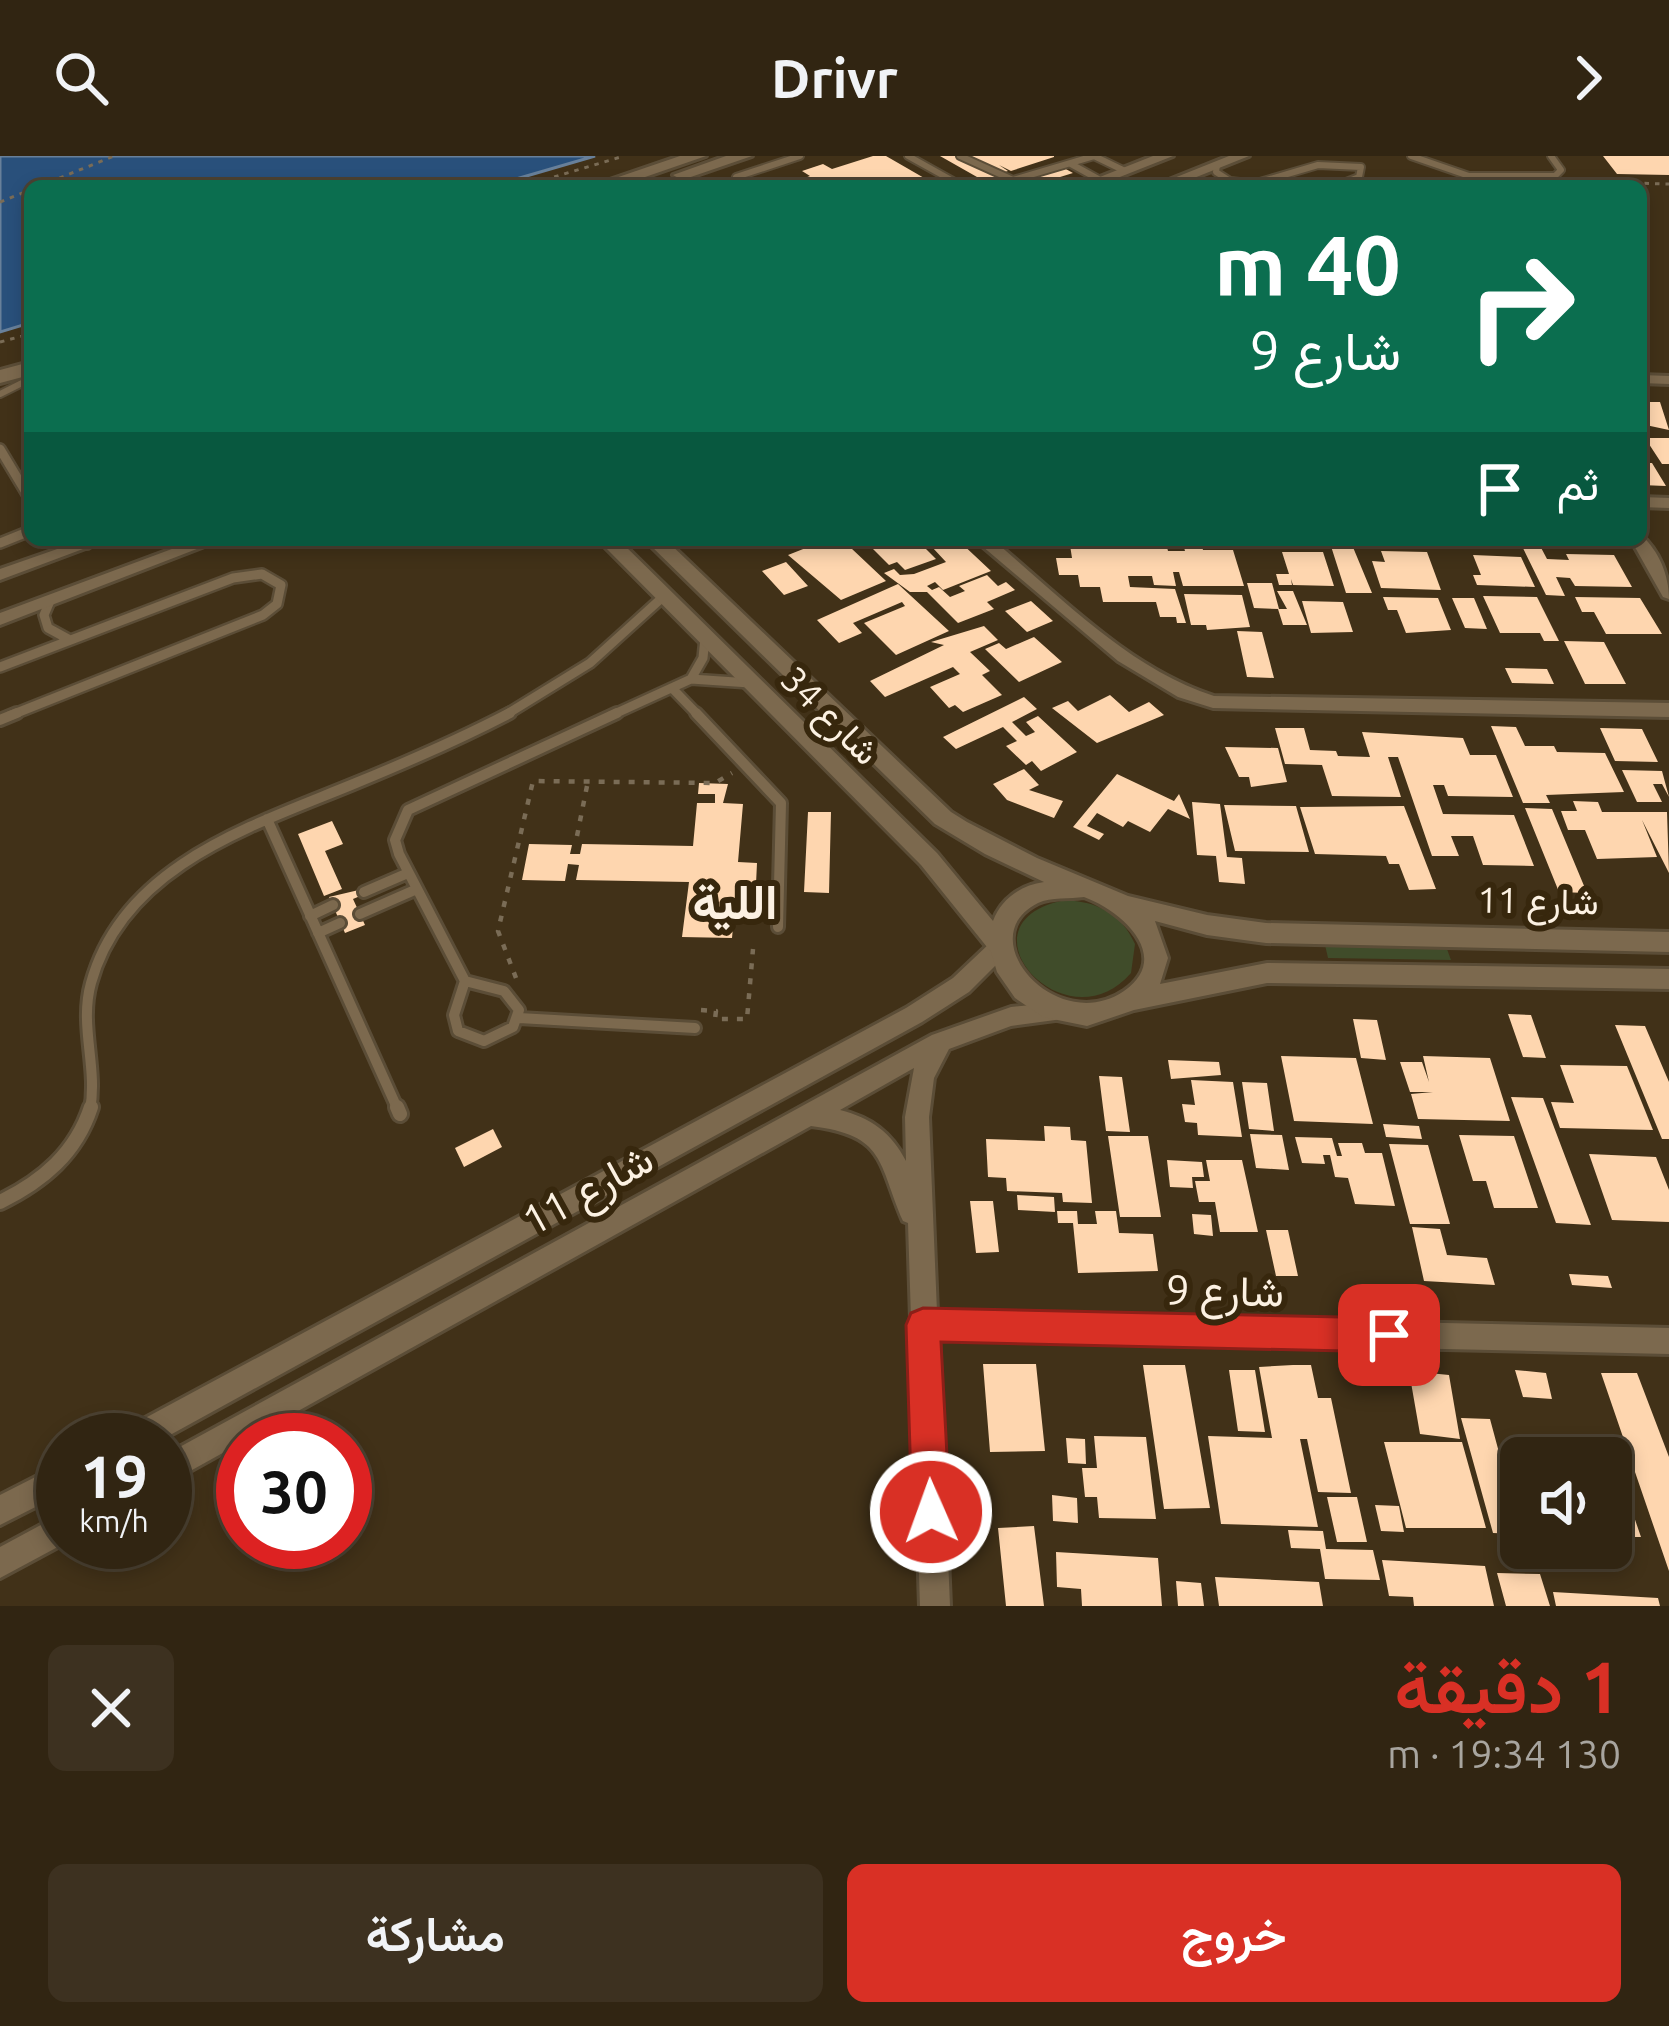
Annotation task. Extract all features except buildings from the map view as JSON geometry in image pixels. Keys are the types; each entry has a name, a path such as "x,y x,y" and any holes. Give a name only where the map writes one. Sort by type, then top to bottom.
{"main road":[{"path":"620,180 698,156"},
{"path":"666,180 744,156"}],"street":[{"path":"1100,180 1166,156"},
{"path":"1177,180 1242,156"},
{"path":"0,575 82,546"},
{"path":"0,619 196,546"},
{"name":"شارع 34","path":"614,546 929,859 998,946"},
{"name":"شارع 34","path":"661,546 926,805 983,843 1084,888"},
{"path":"989,546 1148,674 1190,698 1669,710"},
{"path":"1642,546 1669,593"},
{"path":"1132,1000 1152,974 1155,959 1147,928 1121,903 1084,888 1047,889 1016,903 999,929 998,946 1012,980 1025,993 1062,1011 1100,1012 1132,1000 1268,973 1669,979"},
{"name":"شارع 11","path":"1121,903 1207,925 1266,933 1669,941"},
{"name":"شارع 11","path":"184,1413 914,1015 961,985 998,946"},
{"path":"1530,976 1528,960 1539,955 1669,956"},
{"name":"شارع 11","path":"192,1457 941,1042 1011,1017 1062,1011"},
{"path":"935,1606 919,1243 918,1096 941,1042"},
{"path":"807,1114 848,1122 887,1146 903,1178 919,1243"},
{"name":"شارع 9","path":"923,1325 1669,1341"},
{"path":"0,1511 36,1492"},
{"path":"0,1563 36,1543"}],"lane":[{"path":"735,180 799,156"},
{"path":"908,156 951,180"},
{"path":"960,156 1013,180 1094,156 1125,171"},
{"path":"1411,156 1476,177 1552,177 1562,172 1551,156"},
{"path":"1423,161 1437,156"},
{"path":"1262,180 1322,157 1345,159 1361,167 1359,177 1351,180"},
{"path":"1071,164 1100,180"},
{"path":"1217,165 1216,172 1231,180"},
{"path":"0,394 14,362"},
{"path":"0,449 24,489"},
{"path":"0,667 243,575 270,577 282,591 278,604 263,615 0,720"},
{"path":"0,1202 51,1171 87,1121 93,1088 86,1018 101,957 122,922 183,862 267,819 508,717 598,658 664,596"},
{"path":"50,601 44,615 48,628 70,640"},
{"path":"692,679 703,658 705,636"},
{"path":"695,1028 519,1018 494,1039 465,1036 454,1016 465,981 395,840 408,810 671,688 692,679 753,684"},
{"path":"671,688 778,797 783,810 778,927"},
{"path":"267,819 400,1114"},
{"path":"364,892 408,873"},
{"path":"360,914 417,889"},
{"path":"310,916 333,905"},
{"path":"318,933 340,923"},
{"path":"465,981 506,991 517,1003 519,1018"}],"path":[{"path":"55,180 114,156"},
{"path":"544,180 624,156"},
{"path":"511,979 519,977 498,931 533,781 715,783 748,764"},
{"path":"577,836 588,781"},
{"path":"695,1028 696,1010 716,1010 715,1019 747,1018 753,949"}],"green space":[{"path":"1065,900 1107,911 1123,924 1135,944 1131,973 1105,993 1077,997 1051,989 1031,973 1019,953 1018,931 1033,913"},
{"path":"1325,945 1447,949 1451,960 1328,958"}],"water":[{"path":"0,156 595,156 513,180 24,180 24,325 0,332"}],"district":[{"name":"اللية","path":"735,901"}],"route":[{"path":"931,1512 923,1325 1389,1335"}]}
